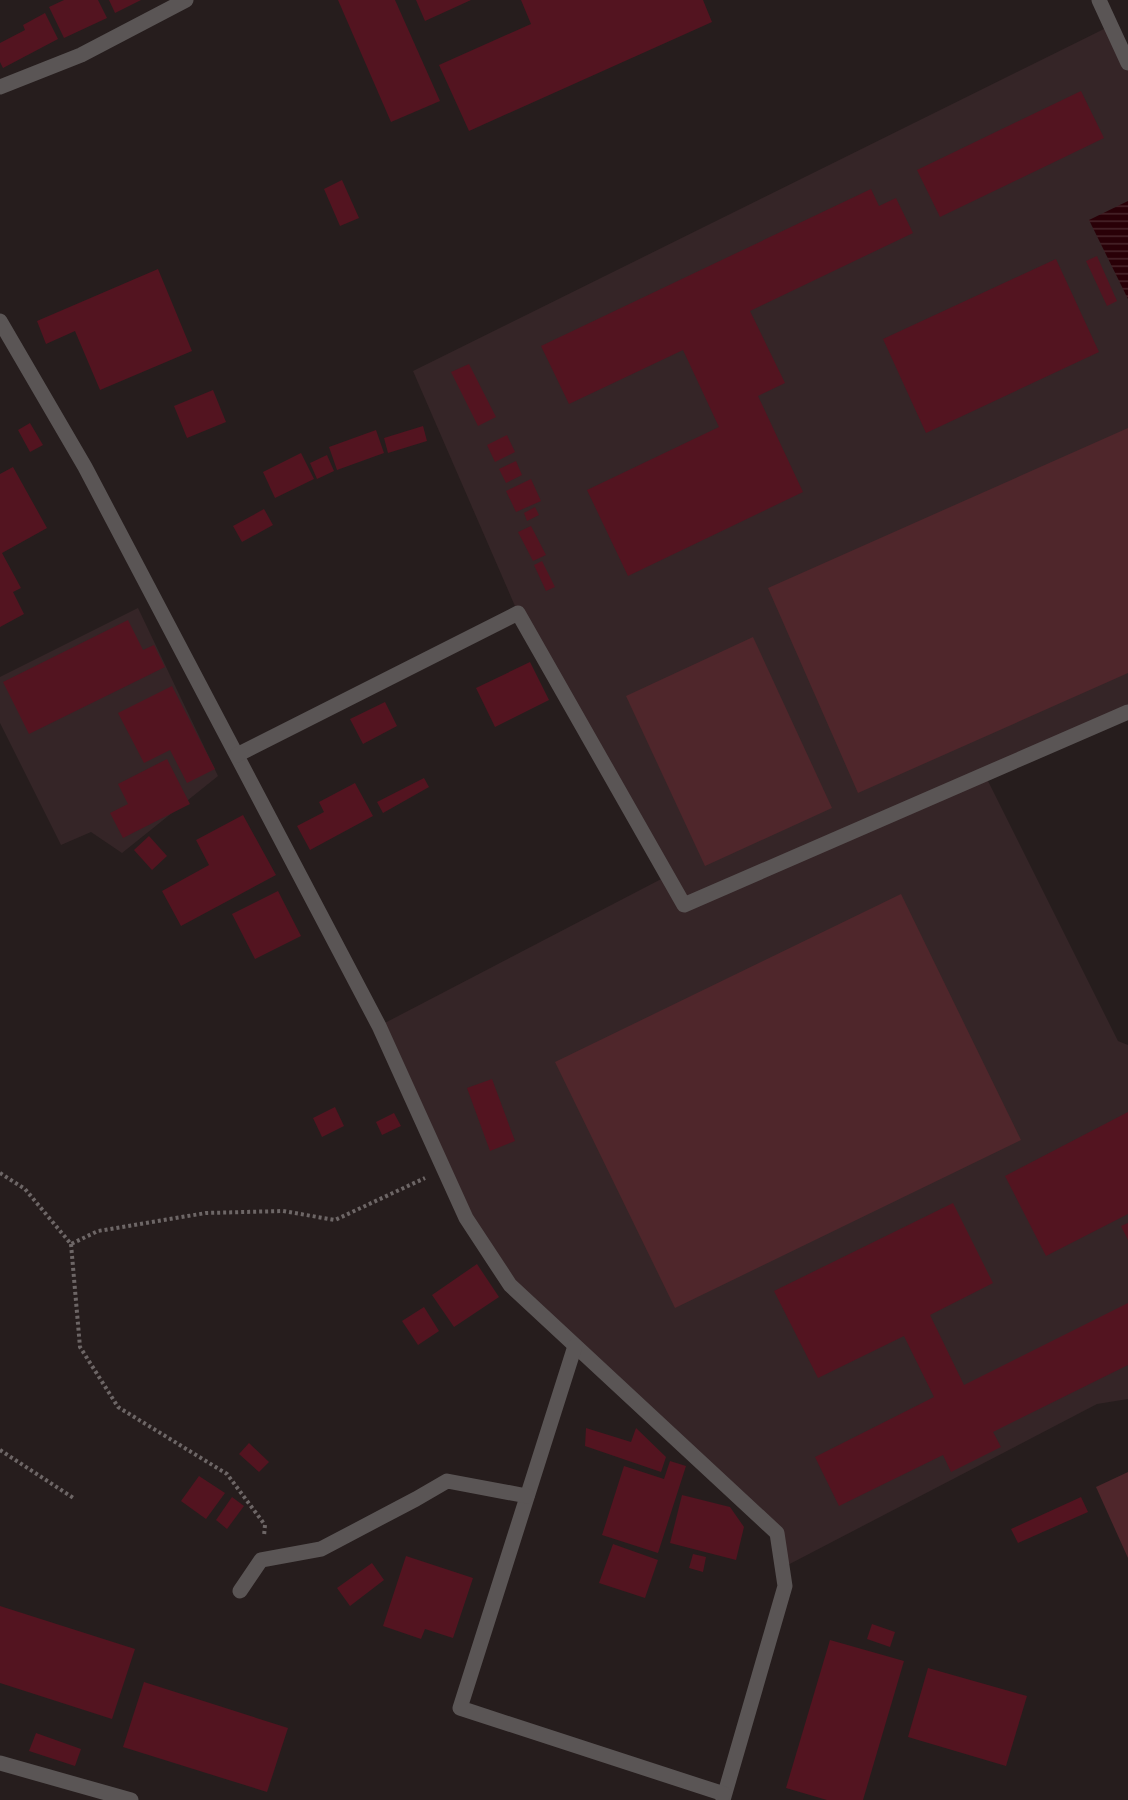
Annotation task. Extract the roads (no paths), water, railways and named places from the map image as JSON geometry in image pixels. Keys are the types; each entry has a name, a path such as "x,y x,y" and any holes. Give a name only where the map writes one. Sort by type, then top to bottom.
{"street":[{"path":"0,87 81,55 186,0"},
{"path":"1098,0 1128,63"},
{"path":"0,321 85,467 393,1052 466,1218 510,1285 777,1533 785,1586 724,1797 460,1708 575,1346"},
{"path":"237,755 518,613 684,904 1128,712"},
{"path":"240,1591 261,1560 321,1549 447,1481 527,1496"},
{"path":"0,1763 131,1800"}]}
